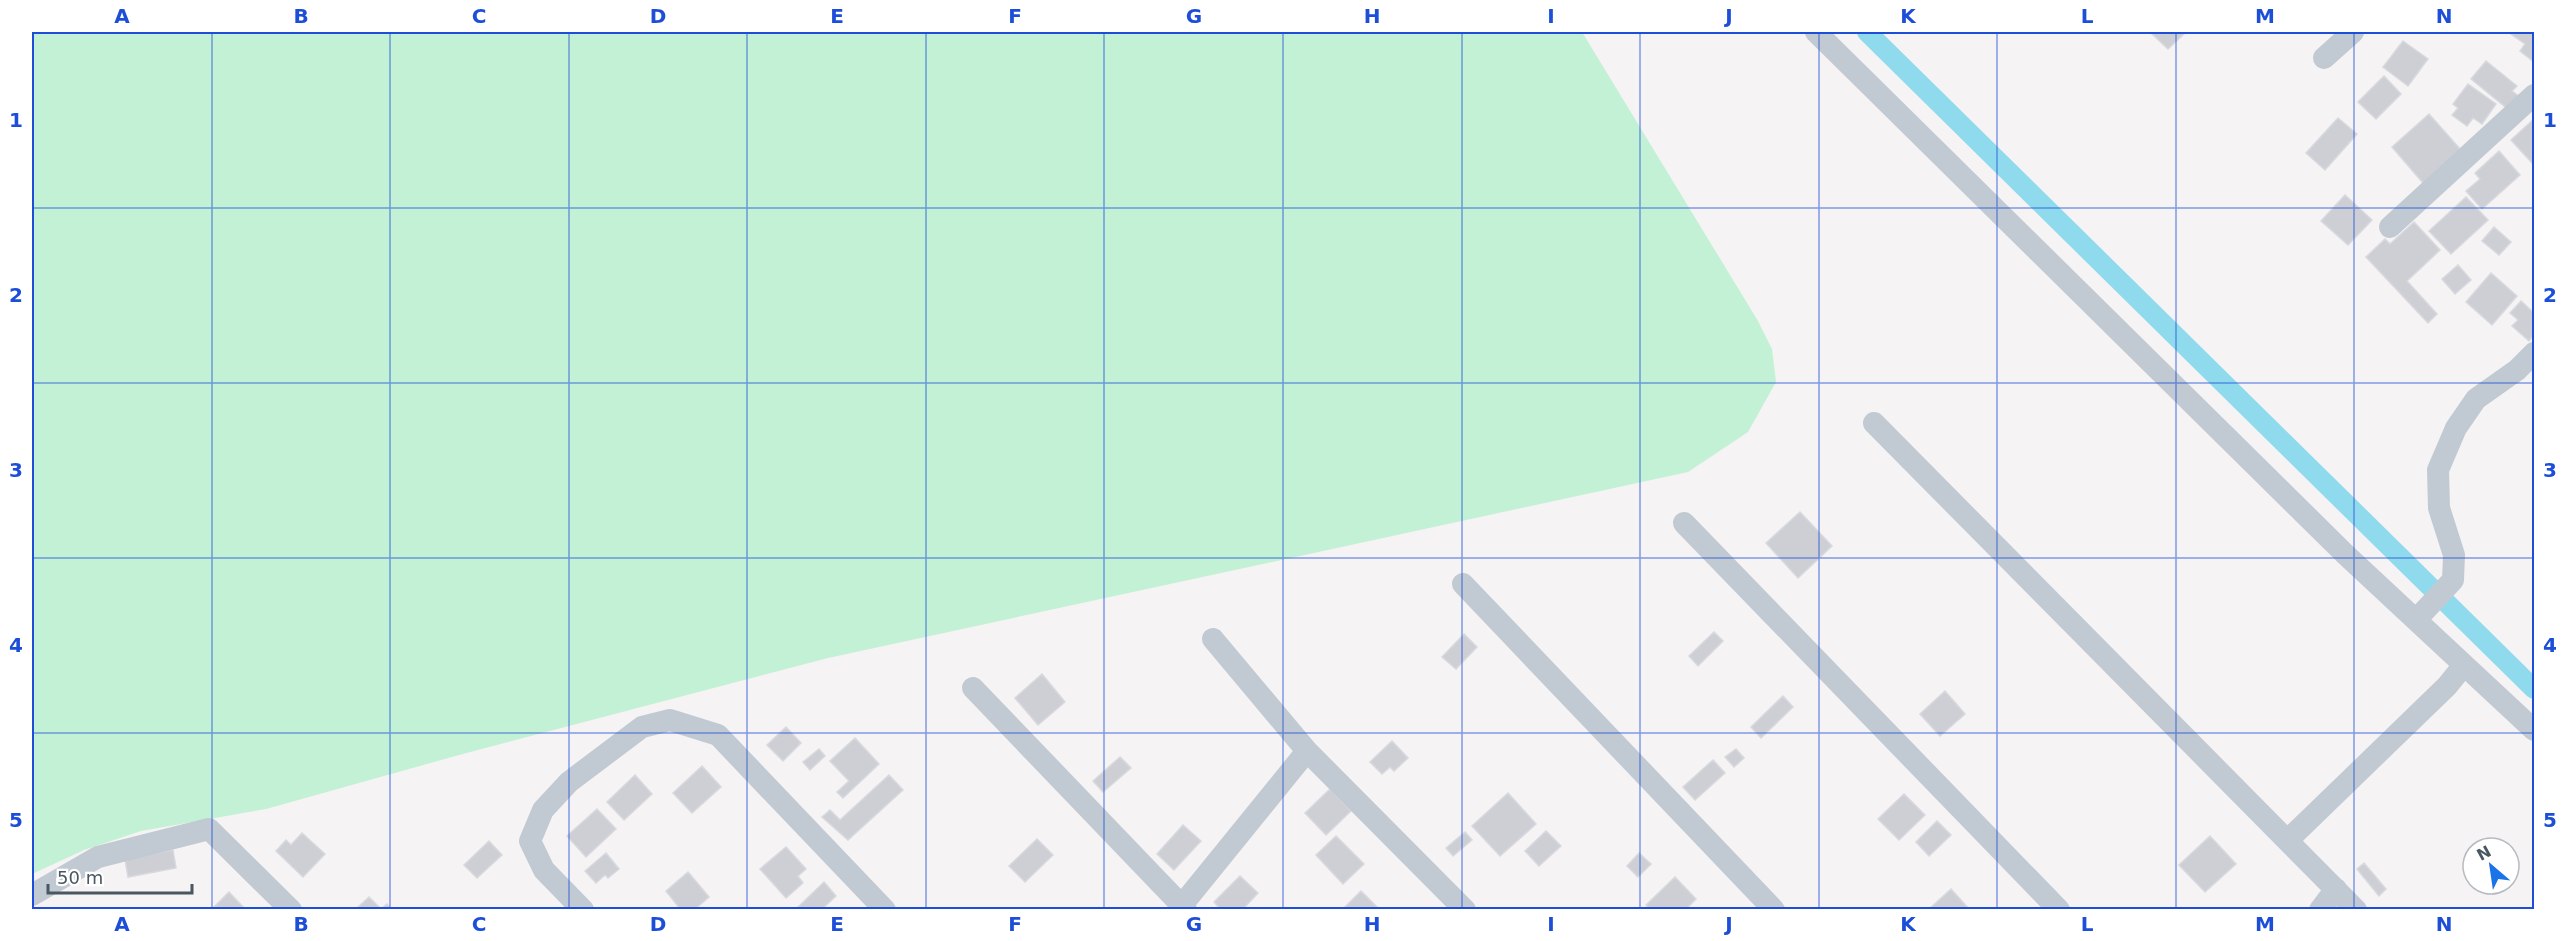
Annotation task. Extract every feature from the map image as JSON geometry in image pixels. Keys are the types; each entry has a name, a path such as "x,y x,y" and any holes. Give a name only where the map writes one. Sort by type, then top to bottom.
{"street":[{"path":"1816,32 2344,554 2423,613 2464,664 2535,730"},
{"path":"2324,58 2353,32"},
{"path":"2390,226 2535,95"},
{"path":"2423,613 2453,580 2454,555 2439,508 2438,470 2457,428 2476,399 2517,370 2535,353"},
{"path":"1874,423 2356,909"},
{"path":"1684,523 2059,909"},
{"path":"1464,584 1774,909"},
{"path":"1213,639 1307,751 1465,909"},
{"path":"2288,840 2447,686 2464,664"},
{"path":"973,688 1182,908 1307,751"},
{"path":"583,909 544,870 530,841 543,810 569,782 642,727 670,720 718,735 885,909"},
{"path":"32,895 98,856 208,829 291,909"},
{"path":"2320,909 2336,889"}],"green space":[{"path":"32,32 1582,32 1758,321 1772,349 1776,382 1748,432 1688,472 828,658 459,755 266,809 141,831 84,850 32,874"}],"building":[{"path":"2150,32 2186,32 2168,49"},
{"path":"2508,32 2534,32 2534,62 2520,51 2525,44"},
{"path":"2403,41 2428,59 2408,86 2383,67"},
{"path":"2486,61 2517,86 2512,91 2520,97 2509,110 2471,79"},
{"path":"2384,76 2401,94 2376,119 2358,102"},
{"path":"2468,84 2496,104 2482,124 2473,118 2467,126 2452,115 2458,108 2453,104"},
{"path":"2429,114 2461,150 2423,183 2392,147"},
{"path":"2338,118 2357,134 2325,170 2306,153"},
{"path":"2534,119 2534,165 2511,140"},
{"path":"2499,151 2520,175 2482,209 2466,191 2480,179 2475,173"},
{"path":"2345,195 2372,220 2348,245 2321,221"},
{"path":"2466,197 2488,220 2451,254 2429,231"},
{"path":"2414,222 2440,250 2407,281 2437,314 2428,323 2366,257 2385,239 2390,244"},
{"path":"2494,227 2511,242 2499,255 2482,241"},
{"path":"2458,265 2471,280 2455,294 2442,279"},
{"path":"2491,273 2517,296 2492,325 2466,302"},
{"path":"2521,301 2534,313 2534,335 2529,341 2512,326 2518,320 2510,313"},
{"path":"1800,512 1832,546 1798,578 1766,543"},
{"path":"1714,632 1723,641 1698,666 1689,656"},
{"path":"1464,634 1477,647 1456,669 1442,657"},
{"path":"1042,674 1065,702 1038,725 1015,698"},
{"path":"1945,691 1965,714 1940,736 1920,714"},
{"path":"1783,696 1793,707 1761,738 1751,727"},
{"path":"786,727 801,743 783,761 767,745"},
{"path":"855,738 879,764 843,798 837,792 849,781 830,761"},
{"path":"1392,741 1408,758 1394,771 1390,767 1382,774 1370,762"},
{"path":"819,749 825,756 810,770 803,762"},
{"path":"1736,749 1744,758 1734,767 1725,757"},
{"path":"1120,757 1131,768 1103,792 1093,781"},
{"path":"1713,760 1725,773 1695,800 1683,787"},
{"path":"702,766 721,787 692,813 673,793"},
{"path":"635,775 652,794 624,820 607,802"},
{"path":"889,775 903,790 848,840 822,817 830,810 840,820"},
{"path":"1330,789 1351,811 1326,835 1305,813"},
{"path":"1508,793 1536,824 1500,856 1472,826"},
{"path":"1904,794 1925,815 1899,840 1878,819"},
{"path":"597,809 616,829 586,857 567,836"},
{"path":"1937,821 1951,835 1929,856 1916,842"},
{"path":"1183,825 1201,841 1174,870 1157,854"},
{"path":"1546,831 1561,846 1539,866 1525,851"},
{"path":"1465,832 1472,840 1453,856 1446,848"},
{"path":"302,833 325,854 303,877 276,851 286,840 291,845"},
{"path":"1336,836 1364,864 1343,884 1316,855"},
{"path":"2210,836 2236,864 2205,892 2179,865"},
{"path":"1037,839 1053,855 1025,882 1009,866"},
{"path":"489,841 502,855 477,878 464,865"},
{"path":"786,847 806,869 798,876 803,883 786,898 760,869"},
{"path":"173,850 176,868 128,877 125,859"},
{"path":"606,853 619,869 608,878 605,875 596,883 585,871"},
{"path":"1639,853 1651,864 1638,877 1627,866"},
{"path":"2364,863 2386,889 2379,896 2357,869"},
{"path":"688,872 709,897 694,910 681,910 666,891"},
{"path":"1240,876 1258,893 1242,910 1221,910 1214,902"},
{"path":"1675,877 1696,899 1685,910 1650,910 1646,905"},
{"path":"824,882 836,896 821,910 795,910"},
{"path":"1951,889 1970,910 1928,910"},
{"path":"1361,891 1380,910 1342,910"},
{"path":"229,892 246,910 211,910"},
{"path":"369,897 381,909 387,904 392,910 355,910"}],"waterway":[{"path":"1867,32 2534,689"}]}
